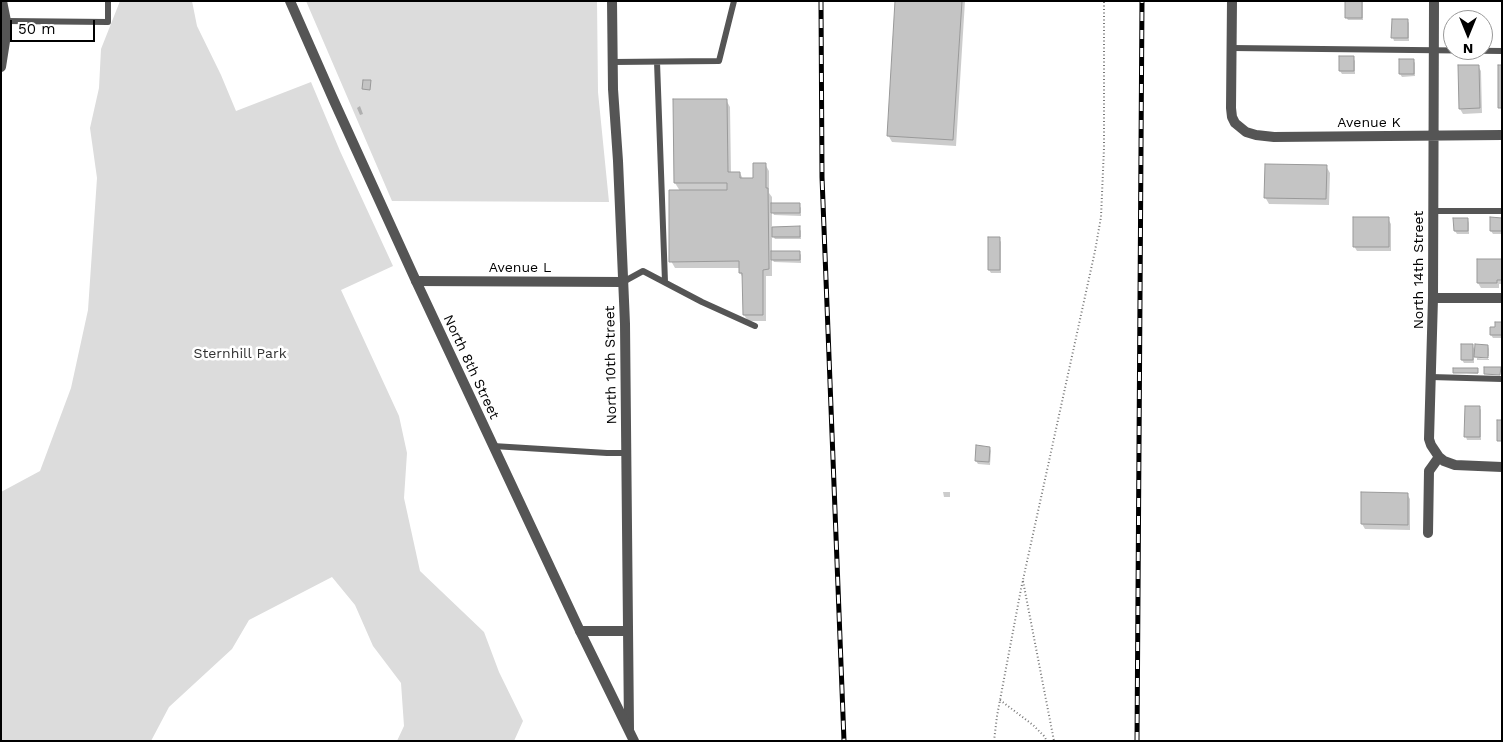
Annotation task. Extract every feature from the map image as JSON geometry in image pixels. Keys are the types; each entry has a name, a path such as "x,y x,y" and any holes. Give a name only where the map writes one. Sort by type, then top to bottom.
{"street":[{"path":"1,67 6,35 6,22 2,1"},
{"name":"North 8th Street","path":"290,1 416,281 580,631 634,741"},
{"name":"North 10th Street","path":"612,1 613,89 623,282 627,453 629,729"},
{"path":"1232,1 1232,48"},
{"name":"North 14th Street","path":"1434,1 1433,298 1429,439 1431,446 1439,457"},
{"name":"Avenue K","path":"1232,48 1232,117 1239,128 1256,136 1502,135"},
{"name":"Avenue L","path":"416,281 623,282"},
{"path":"1433,298 1502,298"},
{"path":"1428,533 1429,472 1439,457 1455,465 1502,467"},
{"path":"580,631 628,631"}],"lane":[{"path":"6,22 108,22 108,1"},
{"path":"613,62 719,61 734,1"},
{"path":"1232,48 1502,51"},
{"path":"657,62 665,282"},
{"path":"1433,211 1502,211"},
{"path":"623,282 643,271 702,302 755,326"},
{"path":"1431,377 1502,379"},
{"path":"494,446 627,453"}],"path":[{"path":"994,741 1023,580 1101,217 1104,148 1104,1"},
{"path":"1023,580 1054,741"},
{"path":"1000,700 1033,726 1047,741"}],"green space":[{"name":"Sternhill Park","path":"120,1 192,1 197,26 236,111 311,82 340,151 393,266 341,290 399,416 407,453 404,498 420,571 484,632 499,672 523,721 514,741 397,741 404,726 401,683 373,646 355,605 332,577 249,620 232,649 169,707 151,741 1,741 1,492 40,471 71,388 88,310 97,178 90,128 99,88 101,49"},
{"path":"306,1 597,1 598,92 609,202 392,201"}],"building":[{"path":"895,1 962,1 953,140 887,136"},
{"path":"1345,1 1362,1 1362,18 1345,18"},
{"path":"1392,19 1408,19 1408,38 1391,38"},
{"path":"1339,56 1354,56 1354,71 1339,71"},
{"path":"1399,59 1414,59 1414,74 1399,74"},
{"path":"1458,65 1479,65 1480,108 1459,109"},
{"path":"1498,65 1502,65 1502,108 1498,108"},
{"path":"363,80 371,80 370,90 362,89"},
{"path":"673,99 727,99 728,172 740,172 740,178 753,178 753,163 766,163 769,269 763,270 763,315 743,315 742,273 739,273 739,261 669,262 669,190 727,190 727,183 674,183"},
{"path":"1265,164 1327,165 1326,199 1264,198"},
{"path":"771,203 800,203 800,213 771,213"},
{"path":"1353,217 1389,217 1389,247 1353,247"},
{"path":"1490,217 1502,218 1502,231 1490,231"},
{"path":"1453,218 1468,218 1468,231 1454,231"},
{"path":"800,226 800,237 772,237 772,227"},
{"path":"988,237 1000,237 1000,270 988,270"},
{"path":"771,251 800,251 800,260 771,260"},
{"path":"1477,259 1502,259 1502,280 1497,280 1497,283 1477,283"},
{"path":"1495,322 1502,322 1502,335 1490,335 1490,327 1495,327"},
{"path":"1461,344 1473,344 1473,360 1461,360"},
{"path":"1475,344 1488,345 1488,358 1474,357"},
{"path":"1484,367 1501,367 1500,375 1484,374"},
{"path":"1453,368 1478,368 1478,373 1453,373"},
{"path":"1465,406 1480,406 1480,437 1464,437"},
{"path":"1497,420 1502,420 1502,441 1497,441"},
{"path":"976,445 990,447 989,462 975,461"},
{"path":"1361,492 1408,493 1408,525 1361,524"}],"railway":[{"path":"821,1 822,177 844,741"},
{"path":"1137,741 1142,1"}]}
